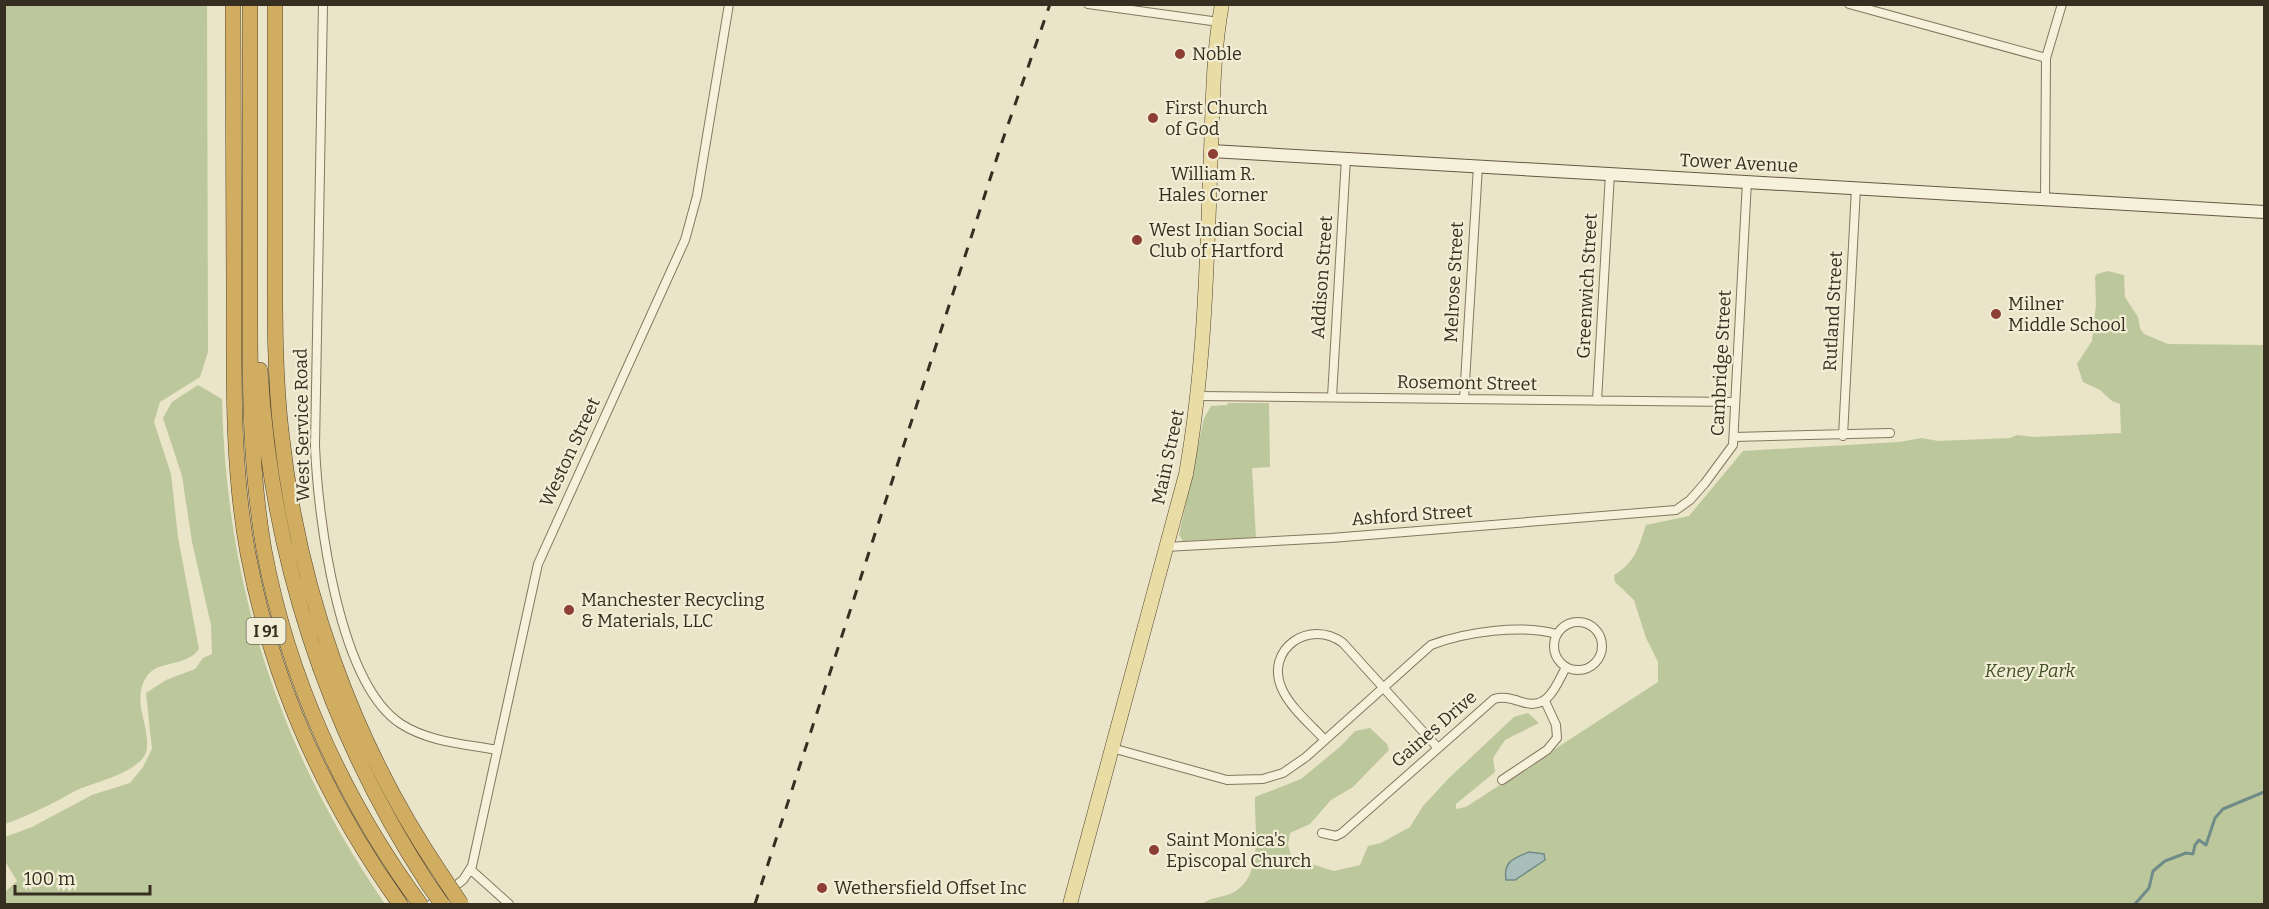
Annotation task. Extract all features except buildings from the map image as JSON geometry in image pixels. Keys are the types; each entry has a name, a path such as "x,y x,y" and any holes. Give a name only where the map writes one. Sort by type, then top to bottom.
{"highway":[{"name":"I 91","path":"233,4 234,415 239,487 248,550 270,642 303,734 344,817 400,904"},
{"path":"250,4 250,399 255,484 265,551 286,639 321,734 357,806 417,900"},
{"path":"258,4 260,365 265,431 279,522 306,630 339,719 382,808 442,904"},
{"path":"274,4 276,363 282,441 295,527 314,601 351,707 385,779 461,904"}],"main road":[{"name":"Main Street","path":"1070,904 1186,474 1199,396 1206,309 1213,80 1222,4"},
{"name":"Tower Avenue","path":"1211,151 2265,212"}],"street":[{"name":"West Service Road","path":"322,4 315,446 321,518 333,583 366,682 390,715 408,728 429,737 497,750"},
{"name":"Weston Street","path":"470,869 530,593 541,555 686,240 695,207 729,4"},
{"path":"1088,4 1219,22"},
{"path":"1848,4 2046,58"},
{"path":"2045,199 2046,58 2062,4"},
{"name":"Addison Street","path":"1332,398 1346,158"},
{"name":"Melrose Street","path":"1464,399 1478,166"},
{"name":"Greenwich Street","path":"1597,401 1610,173"},
{"name":"Cambridge Street","path":"1662,513 1676,510 1690,501 1730,451 1734,437 1747,182"},
{"name":"Rutland Street","path":"1843,436 1856,188"},
{"name":"Rosemont Street","path":"1199,396 1735,402"},
{"path":"1734,437 1843,436 1890,432"},
{"name":"Ashford Street","path":"1166,547 1662,513"},
{"path":"1569,623 1586,623 1593,627 1602,642 1599,658 1594,665 1578,671 1566,667 1555,654 1556,634 1569,623"},
{"path":"1112,748 1223,779 1263,779 1283,773 1306,757 1417,655 1443,640 1536,628 1556,634"},
{"path":"1324,739 1282,689 1278,665 1287,646 1306,634 1329,635 1343,644 1437,747"},
{"path":"1502,780 1547,750 1557,738 1556,725 1545,701 1551,696 1566,667"},
{"name":"Gaines Drive","path":"1322,833 1336,836 1342,833 1494,699 1502,697 1530,705 1545,701"},
{"path":"431,904 463,880 470,869 508,904"}],"green space":[{"path":"4,5 207,5 208,352 200,377 160,402 154,422 171,474 178,537 199,649 187,659 152,671 142,685 140,703 147,748 137,764 5,824"},
{"name":"Keney Park","path":"2108,271 2124,275 2125,297 2138,317 2144,334 2168,344 2264,345 2264,904 1202,904 1236,891 1245,883 1251,872 1256,847 1255,797 1301,779 1341,746 1355,731 1370,728 1387,744 1389,750 1353,787 1331,800 1310,824 1290,833 1288,845 1292,858 1334,871 1360,865 1368,846 1381,843 1410,827 1423,806 1448,779 1514,717 1528,713 1539,723 1505,740 1493,758 1495,772 1456,804 1456,809 1466,807 1658,682 1658,662 1646,638 1634,600 1615,582 1614,575 1632,559 1646,525 1689,516 1743,451 1899,442 1922,438 1938,441 2010,438 2017,435 2034,437 2121,433 2120,404 2112,401 2100,390 2083,382 2077,364 2092,341 2096,304 2095,277 2097,274"},
{"path":"198,385 222,399 226,468 234,535 247,600 265,664 288,726 315,786 348,846 385,904 5,904 5,892 17,881 5,861 5,837 32,827 92,795 130,783 143,767 152,749 146,693 166,680 195,669 203,658 212,654 211,625 192,542 182,476 163,418 172,402"},
{"path":"1228,403 1269,403 1270,467 1252,468 1256,538 1183,541 1179,535 1204,418 1211,406"}],"water":[{"path":"1529,852 1544,854 1545,860 1515,880 1506,880 1508,864 1514,858"}],"waterway":[{"path":"2135,904 2149,888 2153,871 2165,861 2186,853 2193,854 2199,840 2206,845 2215,818 2223,809 2264,792"}],"railway":[{"path":"755,904 1002,142 1050,4"}],"place":[{"name":"Noble","path":"1180,54"},
{"name":"First Church of God","path":"1153,118"},
{"name":"William R. Hales Corner","path":"1213,154"},
{"name":"West Indian Social Club of Hartford","path":"1137,240"},
{"name":"Milner Middle School","path":"1996,314"},
{"name":"Manchester Recycling & Materials, LLC","path":"569,610"},
{"name":"Saint Monica's Episcopal Church","path":"1154,850"},
{"name":"Wethersfield Offset Inc","path":"822,888"}]}
